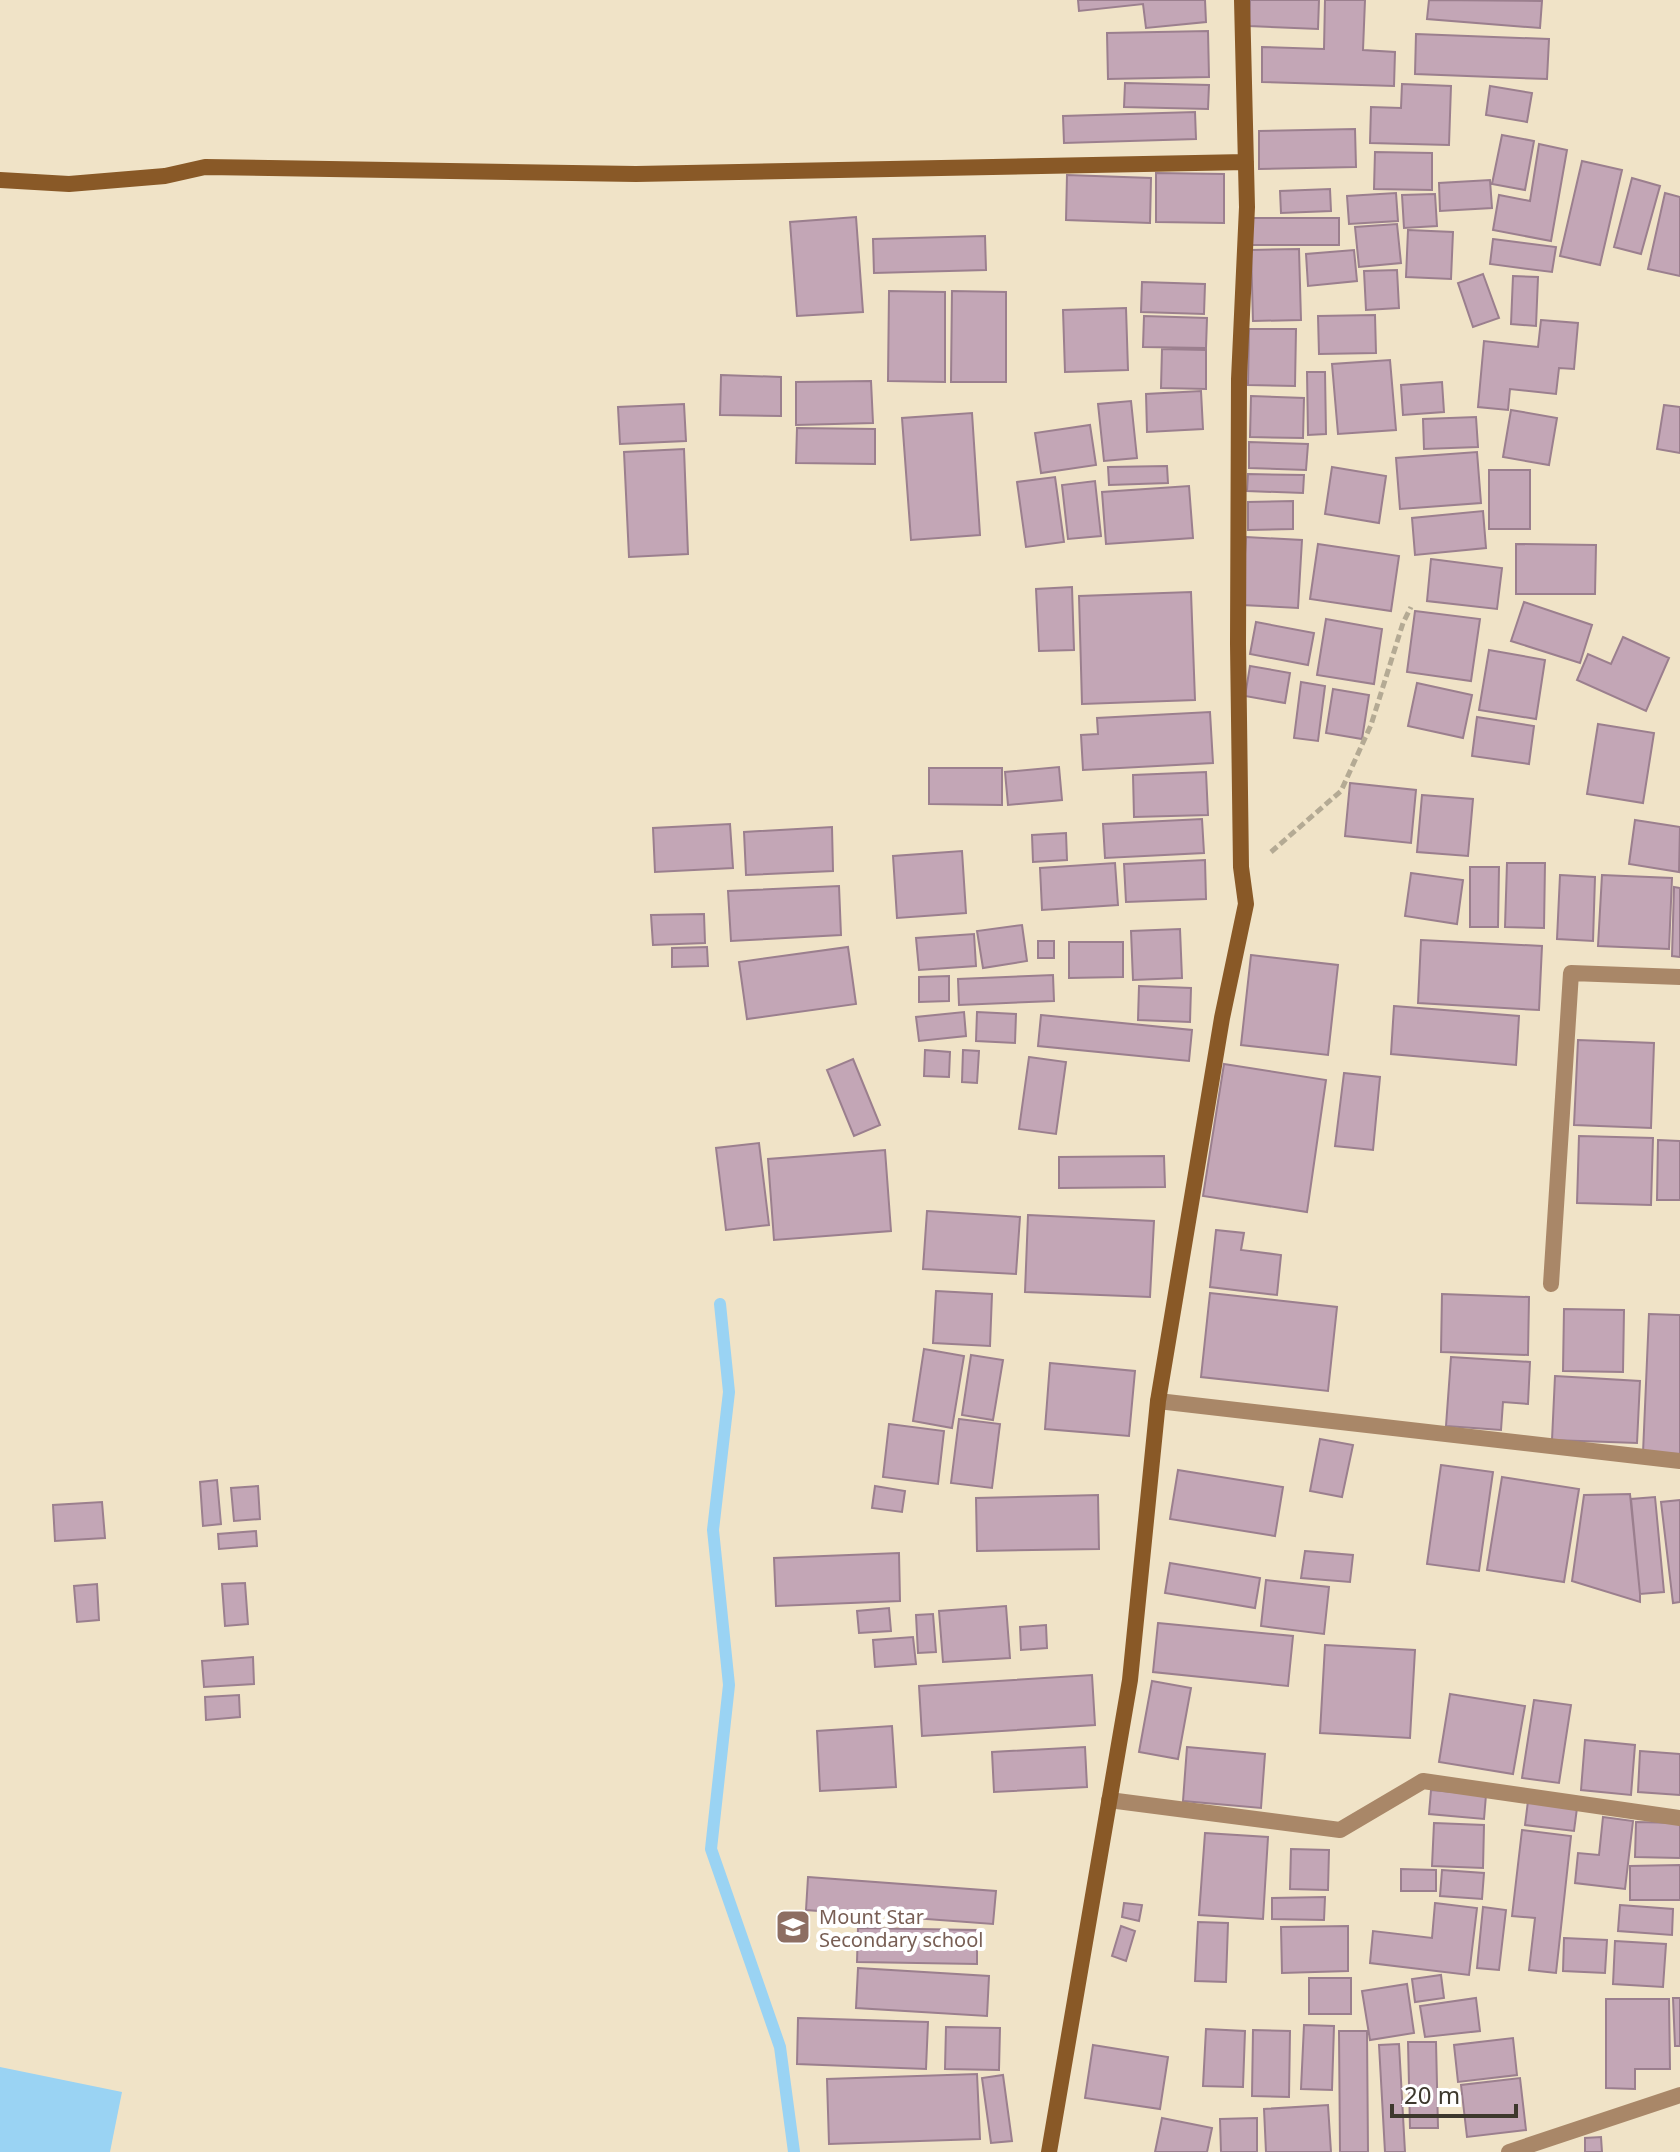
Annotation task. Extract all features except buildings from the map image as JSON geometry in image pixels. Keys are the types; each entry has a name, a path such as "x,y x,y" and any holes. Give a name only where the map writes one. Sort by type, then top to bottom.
{"street":[{"path":"1049,2152 1130,1680 1158,1401 1222,1018 1246,904 1241,867 1238,644 1239,379 1247,207 1242,0"},
{"path":"0,180 69,184 165,176 205,167 636,174 1246,162"},
{"path":"1551,1284 1571,973 1680,977"},
{"path":"1158,1401 1680,1461"},
{"path":"1109,1800 1340,1830 1423,1781 1680,1818"},
{"path":"1509,2152 1680,2095"}],"path":[{"path":"1241,867 1264,858 1341,791 1371,725 1403,623 1411,607"}],"water":[{"path":"0,2067 122,2092 110,2152 0,2152"}],"waterway":[{"path":"720,1304 729,1392 713,1530 729,1685 711,1849 780,2047 794,2152"}],"place":[{"name":"Mount Star Secondary school","path":"793,1927"}]}
